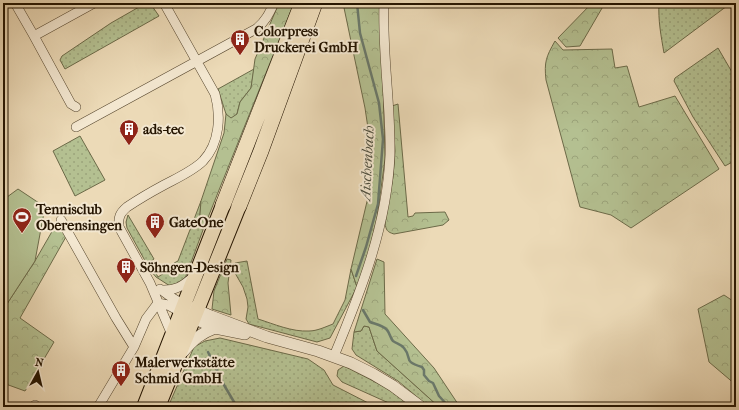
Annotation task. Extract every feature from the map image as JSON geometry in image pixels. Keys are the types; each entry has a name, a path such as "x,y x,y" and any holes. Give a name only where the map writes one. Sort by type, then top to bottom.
{"highway":[{"path":"223,205 302,3"},
{"path":"239,206 261,151 315,3"}],"main road":[{"path":"144,407 223,205"},
{"path":"158,407 239,206"}],"street":[{"path":"15,3 71,104 76,107"},
{"path":"34,36 94,3"},
{"path":"164,3 215,94 219,120 217,133 210,151 204,161 127,207 120,213 119,227 150,283 172,335"},
{"path":"76,127 256,29 263,24 274,3"},
{"path":"334,356 370,265 386,192 390,154 384,3"},
{"path":"61,220 134,347"},
{"path":"161,290 178,288 197,274"},
{"path":"150,283 168,295 183,308 215,328 267,337"},
{"path":"98,407 134,347 146,319 158,303"},
{"path":"158,303 183,308"},
{"path":"196,315 334,356 373,374 393,386 421,407"},
{"path":"178,357 196,338 204,332 215,328"}],"green space":[{"path":"146,3 150,3 159,16 65,69 60,60 62,56 111,23"},
{"path":"279,3 294,3 203,230 199,227 201,201 224,133 226,114 231,118 237,114 240,102 251,88 255,59"},
{"path":"343,3 381,3 385,159 377,218 368,255 357,287 351,269 369,193 372,155 365,108"},
{"path":"592,3 605,3 580,46 566,47 558,38"},
{"path":"659,3 731,3 664,53 659,22"},
{"path":"555,41 563,50 612,49 615,68 627,66 639,107 675,96 719,169 631,228 611,215 580,207 546,80 546,60"},
{"path":"718,48 736,79 736,160 725,166 693,117 674,81 675,78"},
{"path":"254,69 251,88 240,102 237,114 231,119 226,114 218,89"},
{"path":"398,104 408,217 413,216 415,213 445,212 449,220 443,225 394,234 387,230 385,223 393,177 395,151 392,106"},
{"path":"80,136 105,180 75,196 53,151"},
{"name":"Tennisclub Oberensingen","path":"18,189 45,207 35,261 3,310 3,200"},
{"path":"201,201 199,227 203,230 186,276 183,281 170,286 156,277 150,270 153,268 158,277 175,266 174,263 178,261"},
{"path":"128,215 154,259 150,262 152,266 149,268 127,228 126,222"},
{"path":"60,224 67,235 20,318 54,342 25,391 3,383 3,310 35,261 54,228"},
{"path":"227,259 231,260 228,283 231,315 212,309 214,291"},
{"path":"377,259 384,262 385,314 434,368 460,407 439,407 377,351 369,327 364,326 361,331 354,332"},
{"path":"247,261 258,319 283,327 303,331 321,329 333,324 345,300 351,269 357,287 330,338 317,342 249,324 246,319 248,307 247,299 243,287 235,273 235,263"},
{"path":"724,295 736,303 736,385 709,362 698,309"},
{"path":"364,326 369,327 377,351 439,407 429,407 398,381 356,355 352,349 354,332 361,331"},
{"path":"220,338 308,359 324,370 333,385 376,407 168,407 194,347 205,341"},
{"path":"344,366 385,387 412,407 394,407 391,404 342,382 337,376 338,370"}],"waterway":[{"name":"Aischenbach","path":"356,276 378,204 383,139 379,103 360,33 357,3"},
{"name":"Aischenbach","path":"363,310 370,322 385,328 393,341 403,347 412,363 422,367 424,370 424,375 433,383 439,396 449,407"},
{"path":"208,352 224,385 237,407"}],"place":[{"name":"Colorpress Druckerei GmbH","path":"240,56"},
{"name":"ads-tec","path":"129,146"},
{"name":"Tennisclub Oberensingen","path":"22,234"},
{"name":"GateOne","path":"155,239"},
{"name":"Söhngen-Design","path":"126,284"},
{"name":"Malerwerkstätte Schmid GmbH","path":"121,387"}]}
